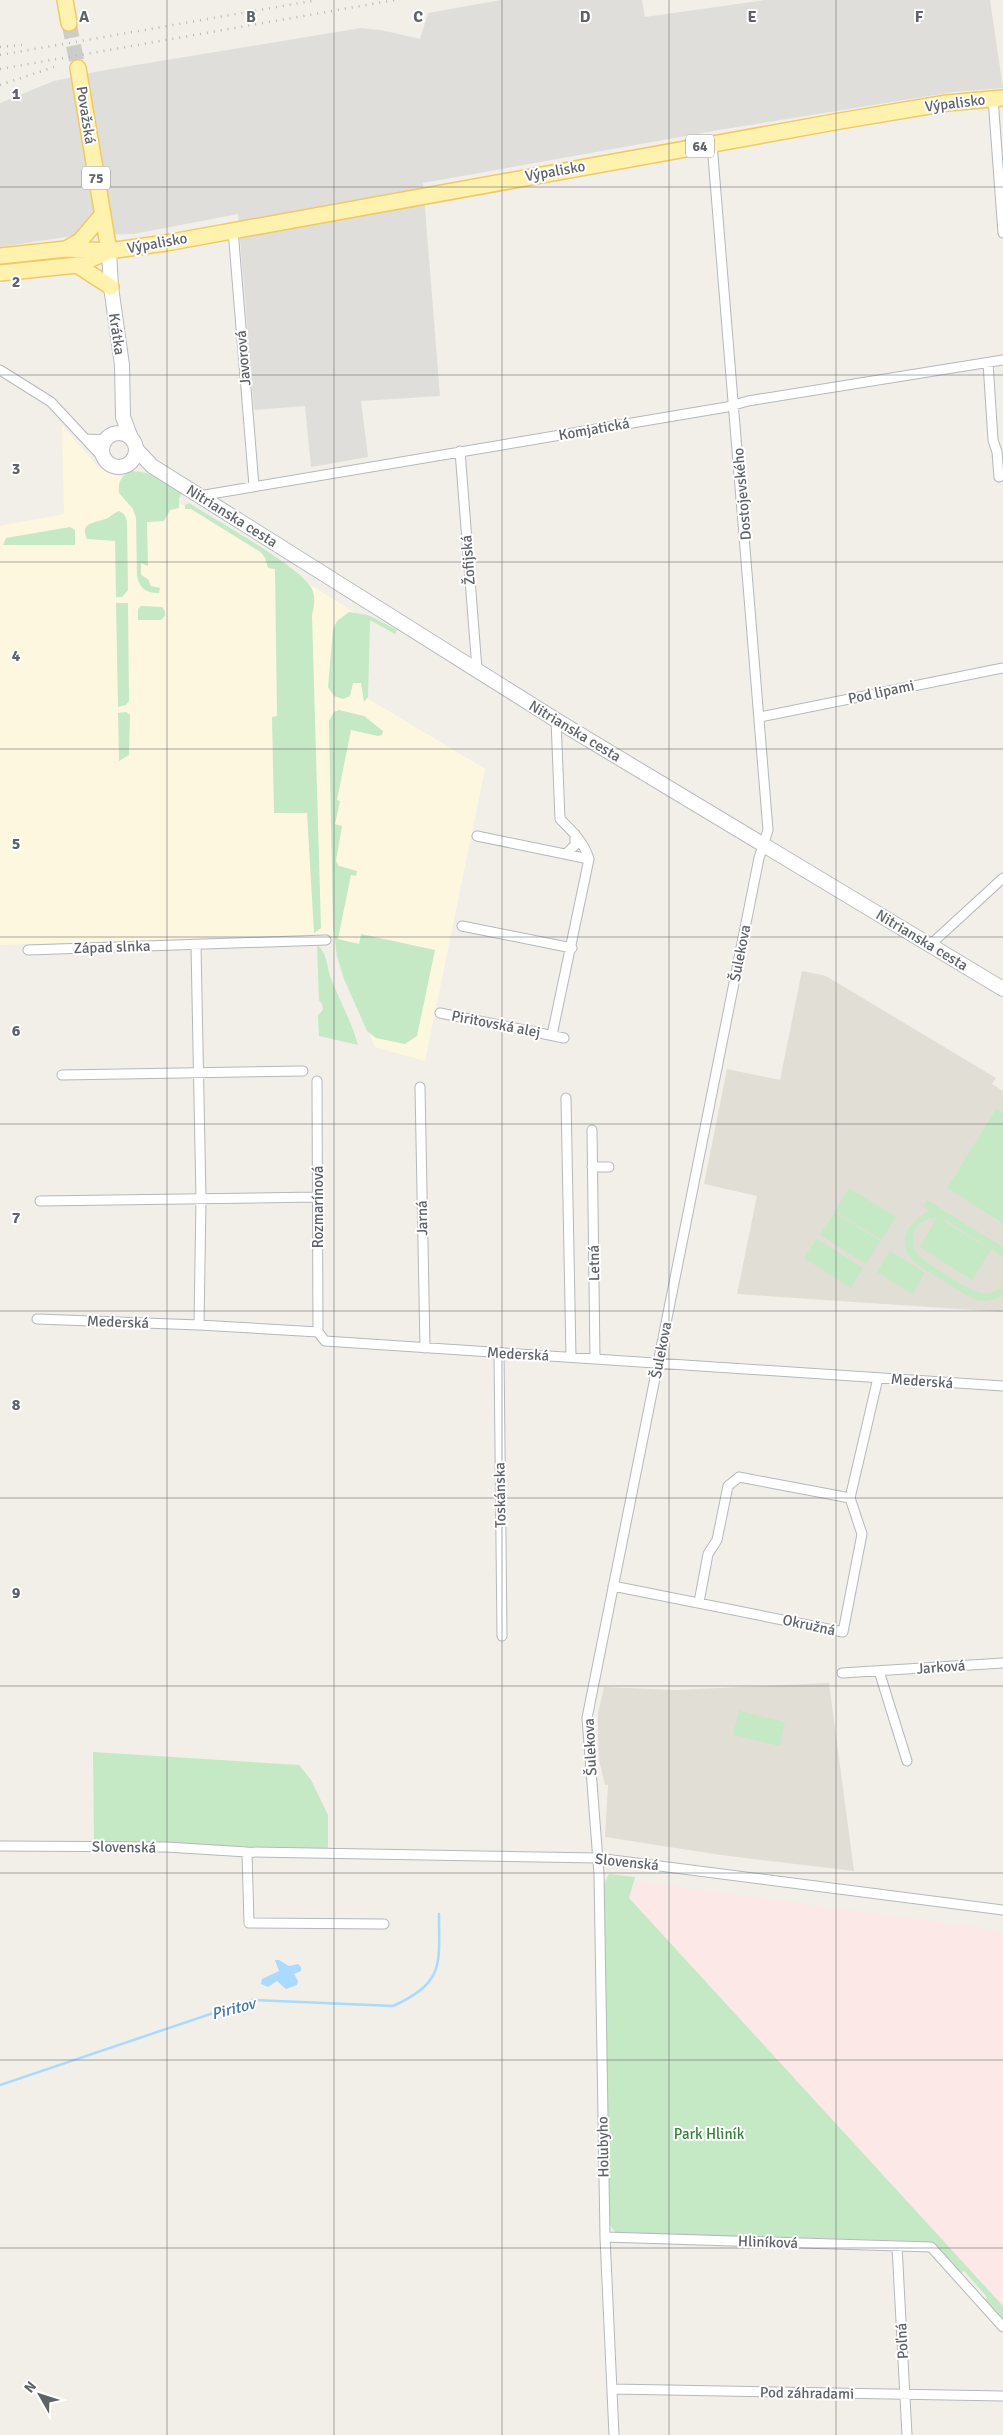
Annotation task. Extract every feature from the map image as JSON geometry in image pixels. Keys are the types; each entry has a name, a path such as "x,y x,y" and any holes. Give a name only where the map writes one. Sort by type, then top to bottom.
{"main road":[{"path":"65,0 69,24"},
{"name":"Považská","path":"78,68 109,251"},
{"name":"Výpalisko","path":"0,256 66,249 109,251 879,114 998,98"},
{"path":"66,249 80,241 102,215"},
{"name":"Výpalisko","path":"0,273 76,265 109,251"},
{"name":"Krátka","path":"109,251 110,286 122,365 123,417 133,443"},
{"path":"76,265 110,286"},
{"path":"109,437 122,434 133,443 130,463 115,467 104,459 102,448 109,437 123,417"},
{"name":"Nitrianska cesta","path":"133,443 152,466 199,496 556,720 1003,989"},
{"name":"Nitrianska cesta","path":"130,463 152,466"}],"street":[{"path":"998,98 1003,233"},
{"name":"Dostojevského","path":"712,144 760,717 768,830 763,844"},
{"name":"Javorová","path":"233,230 254,486"},
{"name":"Komjatická","path":"199,496 734,406 748,401 1003,360"},
{"path":"988,363 993,440 997,452 999,477"},
{"path":"0,370 50,402 104,459"},
{"path":"87,439 109,437"},
{"name":"Žofijská","path":"460,451 477,669"},
{"name":"Pod lipami","path":"760,717 1003,668"},
{"path":"477,836 589,859 586,849 575,834 560,819 556,720"},
{"path":"566,854 575,845 575,834"},
{"name":"Šulekova","path":"597,1858 587,1718 763,844"},
{"name":"Piritovská alej","path":"552,1036 572,948 589,859"},
{"path":"930,945 1003,878"},
{"path":"462,926 572,948"},
{"name":"Západ slnka","path":"28,950 196,946 326,940"},
{"path":"196,946 201,1199 199,1325"},
{"name":"Piritovská alej","path":"440,1013 564,1038"},
{"path":"62,1076 303,1071"},
{"name":"Rozmarínová","path":"317,1081 318,1332"},
{"name":"Jarná","path":"420,1087 425,1348"},
{"path":"566,1098 571,1357"},
{"name":"Letná","path":"592,1130 595,1359"},
{"path":"592,1167 609,1167"},
{"path":"40,1201 318,1196"},
{"name":"Mederská","path":"37,1319 318,1332 325,1341 1003,1386"},
{"name":"Toskánska","path":"499,1353 502,1636"},
{"path":"699,1602 708,1554 717,1540 728,1486 739,1477 850,1498 878,1378"},
{"name":"Okružná","path":"613,1586 843,1632 862,1534 850,1498"},
{"name":"Jarková","path":"842,1673 1003,1663"},
{"path":"879,1671 907,1761"},
{"name":"Slovenská","path":"0,1846 166,1847 247,1852 597,1858 1003,1910"},
{"path":"247,1852 248,1923 384,1924"},
{"name":"Holubyho","path":"597,1858 599,1874 605,2237 614,2435"},
{"name":"Hliníková","path":"605,2237 931,2247 1003,2327"},
{"name":"Poľná","path":"897,2246 907,2435"},
{"name":"Pod záhradami","path":"612,2389 1003,2396"}],"shaded area":[{"path":"501,0 642,0 645,17 765,0 990,0 1003,88 954,92 719,130 423,183 440,396 361,401 368,457 311,467 305,406 254,410 238,214 134,234 79,235 0,247 0,103 54,81 100,71 361,28 381,30 420,39 428,13"},
{"path":"62,425 97,466 191,509 366,620 367,698 485,769 425,1061 375,1047 331,934 0,945 0,526 64,514"},
{"path":"802,971 826,976 996,1078 992,1084 1003,1091 1003,1312 737,1294 757,1196 704,1184 727,1069 780,1080"},
{"path":"829,1683 854,1871 721,1855 605,1837 608,1785 605,1785 599,1760 598,1735 598,1713 604,1687 674,1690"},
{"path":"636,1881 1003,1931 1003,2306 629,1898"}],"green space":[{"path":"131,471 152,475 183,491 179,498 179,508 170,510 164,521 147,522 148,566 141,563 141,575 148,579 151,586 160,588 159,593 144,589 137,576 136,518 133,509 119,493 121,480"},
{"path":"189,503 275,557 305,580 312,589 314,596 312,615 321,928 314,933 307,813 274,813 272,717 277,716 275,569 268,568 261,552 191,509 185,509 185,505"},
{"path":"119,511 124,514 127,521 128,590 122,597 116,597 115,541 87,539 85,529 90,524 108,518"},
{"path":"70,527 75,530 75,545 3,545 6,538"},
{"path":"116,603 128,603 129,701 126,705 118,707"},
{"path":"141,606 162,607 165,611 165,616 161,620 138,620 138,609"},
{"path":"349,612 368,615 397,630 395,634 370,620 368,697 364,702 361,683 353,683 350,696 343,699 334,696 328,687 333,629 337,621"},
{"path":"339,710 364,716 383,731 382,735 378,736 351,730 337,800 340,801 335,824 342,826 336,861 339,866 357,871 356,876 351,875 338,939 359,944 361,934 435,950 417,1036 405,1044 376,1038 367,1031 344,979 337,956 333,929 329,721 334,712"},
{"path":"126,712 130,715 129,755 119,761 118,713"},
{"path":"317,945 325,955 330,976 358,1045 319,1036 318,1015 323,1010 319,1000"},
{"path":"996,1109 1003,1113 1003,1223 947,1188"},
{"path":"849,1188 896,1217 881,1240 835,1211"},
{"path":"927,1200 1003,1247 1003,1257 947,1221 939,1218 991,1250 972,1280 920,1247 937,1217 924,1221 916,1229 913,1240 916,1253 939,1271 979,1293 991,1293 1003,1285 1003,1294 987,1301 973,1299 924,1269 912,1259 907,1252 905,1237 911,1224 930,1211 923,1206"},
{"path":"835,1212 880,1241 866,1264 820,1235"},
{"path":"817,1239 863,1268 851,1288 804,1258"},
{"path":"890,1251 925,1273 912,1294 877,1272"},
{"path":"739,1711 785,1722 780,1746 733,1735"},
{"path":"93,1752 299,1765 311,1780 328,1815 328,1850 94,1843"},
{"name":"Park Hliník","path":"609,1874 635,1877 629,1898 1003,2306 1003,2321 985,2301 987,2297 964,2271 960,2273 935,2246 915,2241 615,2232 608,2222 603,1885"}],"water":[{"path":"275,1960 279,1960 289,1966 298,1964 301,1967 301,1971 294,1974 298,1981 297,1985 286,1989 277,1981 268,1987 261,1984 262,1979 279,1971"}],"waterway":[{"name":"Piritov","path":"0,2085 252,2000 393,2006 422,1989 436,1970 439,1946 439,1914"}],"tunnel":[{"path":"69,23 78,68"}],"railway":[{"path":"0,55 317,0"},
{"path":"0,69 395,0"},
{"path":"0,47 22,45"},
{"path":"0,85 57,66"}]}
